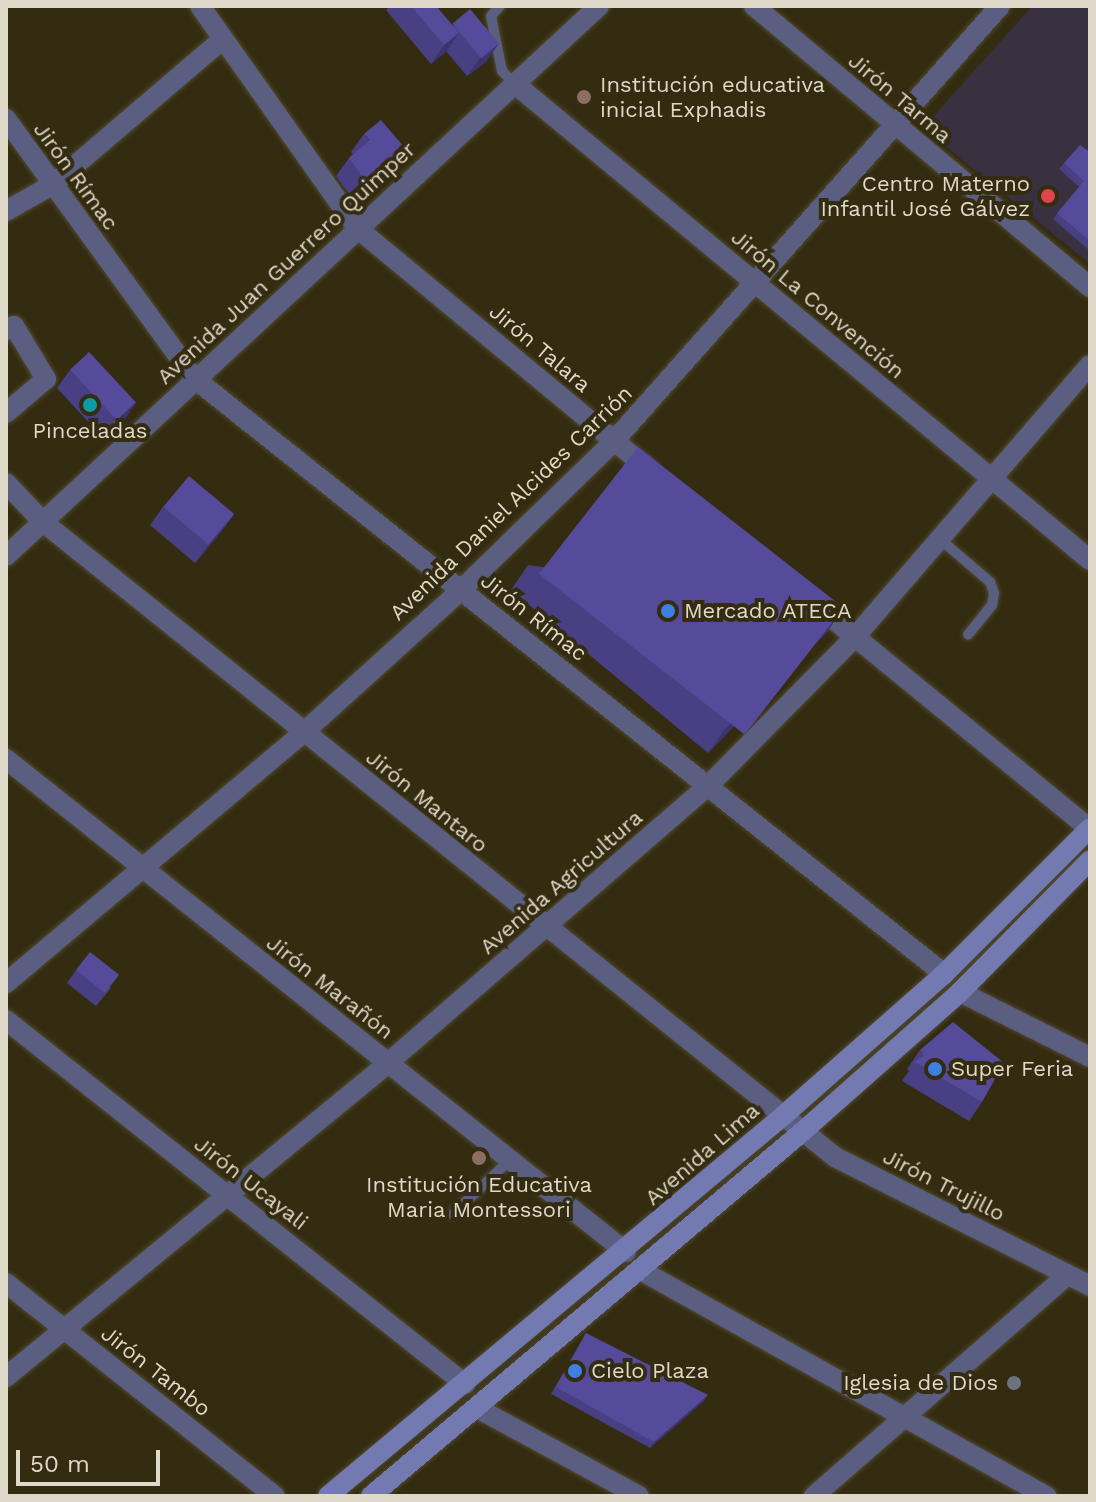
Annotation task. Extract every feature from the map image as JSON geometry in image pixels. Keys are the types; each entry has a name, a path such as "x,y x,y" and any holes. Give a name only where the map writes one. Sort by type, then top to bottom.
{"main road":[{"name":"Avenida Lima","path":"328,1496 626,1252 783,1116 944,974 1090,828"},
{"path":"371,1496 642,1271 802,1132 960,992 1090,860"}],"street":[{"name":"Jirón Talara","path":"200,6 357,228 663,480"},
{"name":"Avenida Juan Guerrero Quimper","path":"6,556 599,6"},
{"name":"Jirón Tarma","path":"754,6 1090,287"},
{"name":"Avenida Daniel Alcides Carrión","path":"6,983 304,732 461,590 614,441 1000,6"},
{"path":"6,211 52,185 223,39"},
{"name":"Jirón La Convención","path":"515,84 1090,560"},
{"name":"Jirón Rímac","path":"6,119 195,379 944,974"},
{"path":"6,330 14,326 46,379 6,413"},
{"name":"Avenida Agricultura","path":"6,1377 388,1063 708,786 855,637 1090,365"},
{"name":"Jirón Mantaro","path":"6,483 43,522 783,1116"},
{"path":"795,588 1090,828"},
{"name":"Jirón Marañón","path":"6,759 626,1252"},
{"path":"960,992 1090,1057"},
{"name":"Jirón Ucayali","path":"6,1020 465,1384"},
{"name":"Jirón Trujillo","path":"783,1116 835,1157 1090,1286"},
{"path":"642,1271 1047,1496"},
{"path":"814,1496 1067,1275"},
{"name":"Jirón Tambo","path":"6,1283 275,1496"},
{"path":"477,1408 639,1496"}],"lane":[{"path":"500,6 491,16 502,71 515,84"},
{"path":"941,540 990,582 994,593 992,605 968,635"},
{"path":"453,1214 510,1160"}],"shaded area":[{"name":"Centro Materno Infantil José Gálvez","path":"1032,6 1090,6 1090,264 923,128"}],"building":[{"path":"411,6 436,6 459,33 444,45"},
{"path":"470,9 499,43 481,58 452,24"},
{"path":"381,120 410,154 370,187 349,158 370,140 364,134"},
{"path":"1080,145 1090,152 1090,241 1057,213 1084,181 1064,163"},
{"path":"89,352 136,402 117,420 70,370"},
{"name":"Mercado ATECA","path":"638,447 844,608 745,735 539,574"},
{"path":"189,476 234,514 208,545 163,507"},
{"path":"90,952 119,975 105,993 76,970"},
{"path":"953,1022 1004,1063 982,1102 915,1062 924,1055 920,1050"},
{"path":"586,1333 708,1395 654,1442 556,1387"}],"place":[{"name":"Institución educativa inicial Exphadis","path":"584,97"},
{"name":"Centro Materno Infantil José Gálvez","path":"1048,196"},
{"name":"Pinceladas","path":"90,405"},
{"name":"Mercado ATECA","path":"668,611"},
{"name":"Super Feria","path":"935,1069"},
{"name":"Institución Educativa Maria Montessori","path":"479,1158"},
{"name":"Cielo Plaza","path":"575,1371"},
{"name":"Iglesia de Dios","path":"1014,1383"}]}
